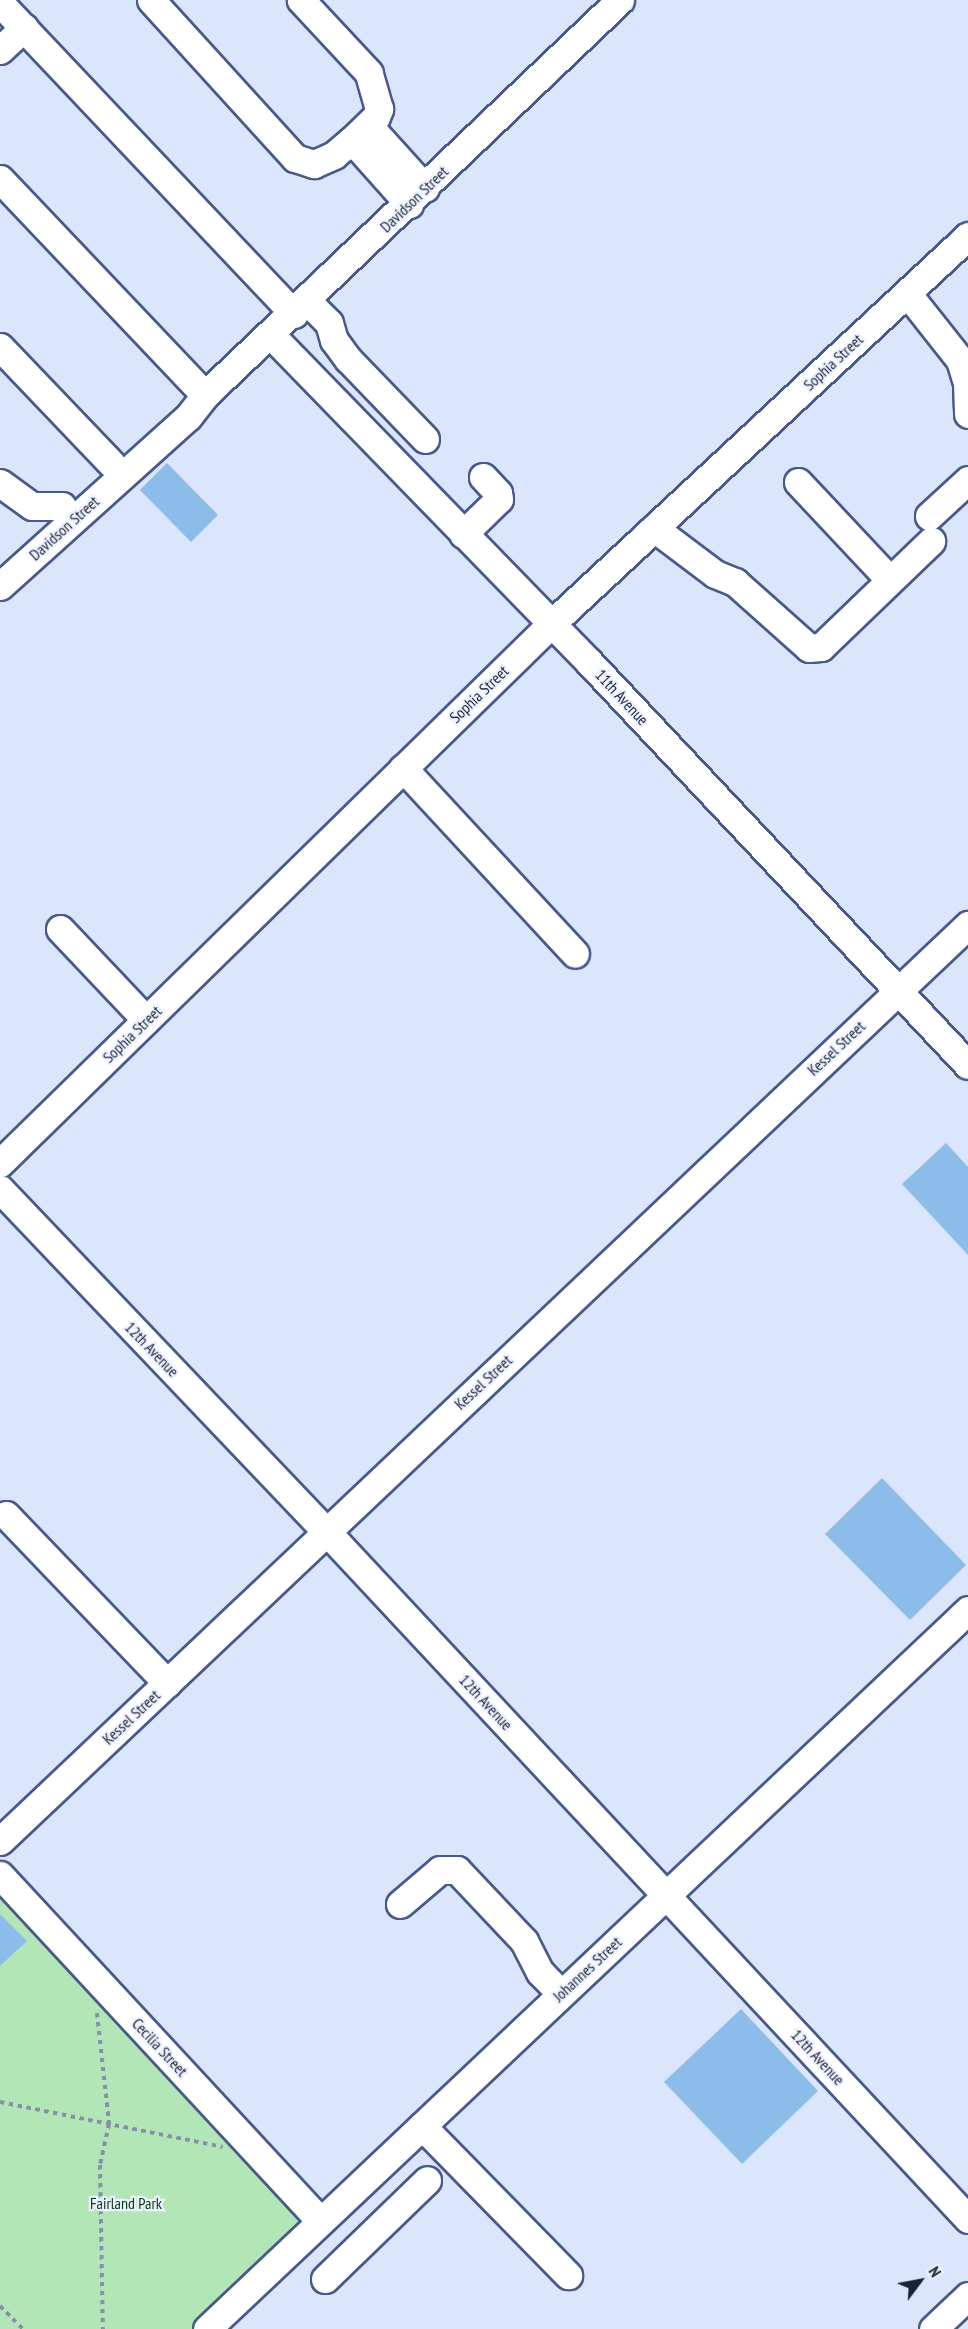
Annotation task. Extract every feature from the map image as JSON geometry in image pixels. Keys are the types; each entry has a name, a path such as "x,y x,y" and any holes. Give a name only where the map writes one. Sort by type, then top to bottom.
{"street":[{"path":"150,0 296,158 314,164 334,155 360,132 379,109 373,80 301,0"},
{"name":"Davidson Street","path":"0,586 40,538 62,506 111,463 205,395 301,308 620,0"},
{"path":"0,3 301,308 329,323 334,340 348,359 425,439"},
{"path":"0,50 24,28"},
{"path":"360,132 417,196"},
{"path":"0,179 205,395"},
{"name":"Sophia Street","path":"0,1163 550,625 968,236"},
{"path":"907,293 960,360 967,383 968,414"},
{"name":"11th Avenue","path":"271,335 968,1065"},
{"path":"0,346 111,463"},
{"name":"Davidson Street","path":"0,563 40,538 188,417 205,395"},
{"path":"463,534 499,500 498,493 483,477"},
{"path":"654,528 715,574 735,582 809,648 821,647 890,580 968,480"},
{"path":"798,482 890,580"},
{"path":"0,483 32,506 62,506"},
{"path":"0,492 40,538"},
{"path":"403,768 575,954"},
{"name":"Kessel Street","path":"0,1841 968,925"},
{"path":"60,929 146,1020"},
{"name":"12th Avenue","path":"0,1190 326,1531 968,2219"},
{"path":"6,1515 167,1683"},
{"name":"Johannes Street","path":"207,2329 968,1610"},
{"path":"399,1904 440,1870 457,1870 524,1941 540,1972 561,1994"},
{"name":"Cecilia Street","path":"0,1875 328,2213 368,2238"},
{"path":"422,2126 568,2276"},
{"path":"326,2279 427,2180"},
{"path":"933,2329 968,2296"}],"path":[{"path":"96,2002 108,2124 100,2165 103,2329"},
{"path":"0,2102 225,2148"},
{"path":"0,2306 23,2329"}],"green space":[{"name":"Fairland Park","path":"0,1878 318,2226 208,2329 0,2329"}],"building":[{"path":"167,463 218,515 191,542 140,490"},
{"path":"946,1143 968,1167 968,1255 902,1184"},
{"path":"882,1478 966,1565 910,1620 825,1534"},
{"path":"0,1914 27,1941 0,1966"},
{"path":"741,2009 818,2091 742,2164 664,2082"}]}
